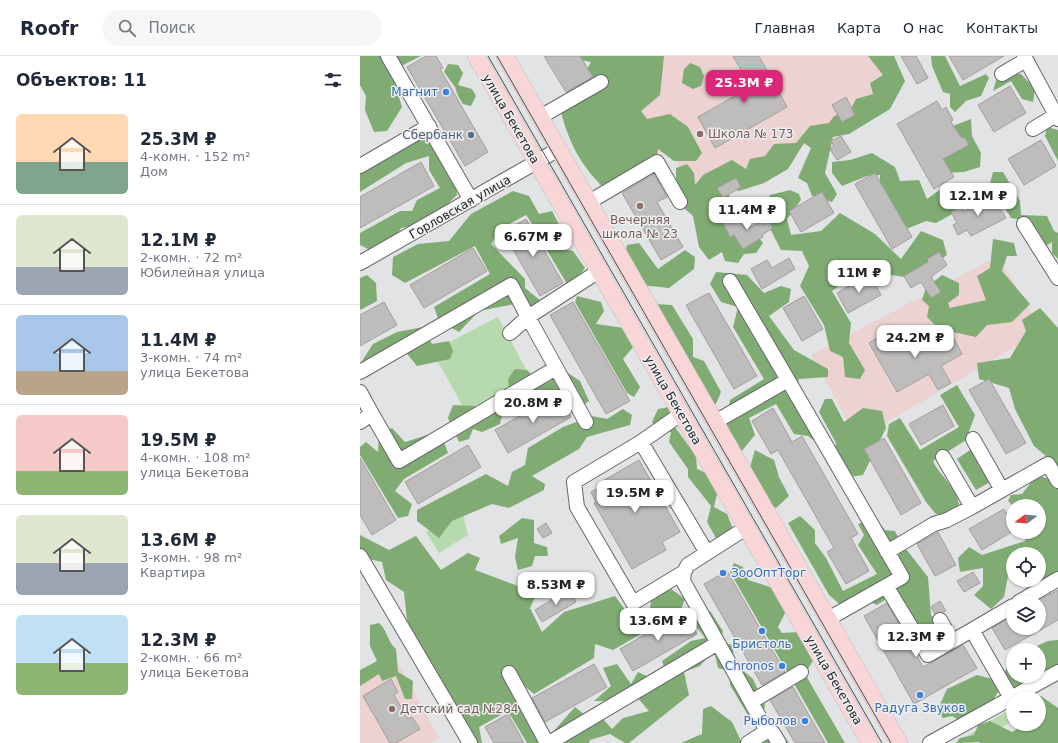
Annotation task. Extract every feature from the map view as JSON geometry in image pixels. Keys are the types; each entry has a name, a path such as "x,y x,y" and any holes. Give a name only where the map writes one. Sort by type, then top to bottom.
{"main road":[{"name":"улица Бекетова","path":"476,56 870,743"},
{"name":"улица Бекетова","path":"505,56 899,743"}],"street":[{"path":"388,56 471,200"},
{"path":"1002,74 1025,58 1057,117 1033,129"},
{"path":"540,117 601,82"},
{"path":"360,166 428,126"},
{"name":"Горловская улица","path":"360,263 559,149"},
{"path":"589,202 657,162 680,202"},
{"path":"1024,224 1058,278"},
{"path":"510,333 528,316 599,270"},
{"path":"730,281 902,577 828,619"},
{"path":"360,372 511,285 586,422"},
{"path":"360,392 399,461 556,368"},
{"path":"715,422 788,380"},
{"path":"360,422 372,414"},
{"path":"681,414 641,442 574,482 577,507 633,603 684,572"},
{"path":"973,439 1002,490"},
{"path":"641,442 707,553"},
{"path":"943,457 972,507"},
{"path":"887,552 934,524 947,520 972,507 1048,464 1058,481"},
{"path":"746,528 688,565 684,572 683,581 768,731 774,733 780,743"},
{"path":"360,556 470,743"},
{"path":"1031,595 1058,579"},
{"path":"886,586 928,654 1006,610"},
{"path":"940,620 952,641"},
{"path":"972,630 1007,691"},
{"path":"509,673 548,743 718,643"},
{"path":"751,702 801,672"},
{"path":"1024,691 1058,672"},
{"path":"930,743 1006,701"},
{"path":"748,743 768,731"}],"shaded area":[{"name":"Школа № 173","path":"618,56 886,56 902,84 857,116 740,182 696,193 668,147 605,184"},
{"path":"998,256 1040,328 1039,333 858,439 811,355"},
{"name":"Детский сад №284","path":"394,656 439,738 430,743 360,743 360,680"}],"green space":[{"path":"360,56 421,56 391,71 402,107 387,131 374,132 365,110 366,96 360,85"},
{"path":"579,56 664,56 660,95 641,111 647,119 670,114 688,127 702,153 696,161 674,161 658,149 655,170 605,189 596,180 576,152 563,120 560,108 574,94 591,62 581,60"},
{"path":"868,56 894,56 905,81 890,109 849,134 833,137 825,173 837,194 832,202 812,196 807,183 798,178 811,148 804,143 788,169 764,183 739,191 727,187 737,229 755,233 763,243 756,253 744,254 738,263 725,261 722,252 709,260 699,247 693,216 676,201 676,168 687,164 694,173 695,185 703,175 732,160 746,169 750,159 765,156 774,144 796,143 810,126 829,123 834,116 849,112 856,99 873,94 870,83 883,75"},
{"path":"931,56 945,56 960,86 986,74 989,78 981,96 966,101 955,112 950,107 950,94 943,92 932,66"},
{"path":"690,63 700,67 704,76 701,86 693,89 682,83 684,69"},
{"path":"448,64 458,65 463,73 458,85 472,89 476,96 471,106 463,104 455,87 444,72"},
{"path":"998,74 1021,74 1035,89 1033,102 1022,99 1011,81 993,91"},
{"path":"971,119 972,136 981,153 980,167 964,172 944,173 937,132"},
{"path":"1047,127 1058,130 1058,161 1045,136"},
{"path":"421,133 438,134 448,152 443,167 456,183 457,195 429,222 401,228 394,239 372,251 360,245 360,233 400,211 412,211 417,200 440,188 429,170 429,156 406,163 360,192 360,171"},
{"path":"872,153 895,167 900,181 919,180 927,199 945,186 960,192 956,212 936,223 926,221 904,230 879,192 880,175 867,176 842,186 832,173 832,162 850,160"},
{"path":"993,172 1003,172 1020,201 1021,215 1047,216 1054,231 1058,233 1058,259 1052,253 1052,242 1039,250 1016,226 1017,219 1011,218 990,184"},
{"path":"790,190 799,194 801,200 787,219 791,235 821,231 840,213 875,234 901,259 921,231 943,240 947,255 911,278 891,275 881,284 857,271 832,291 851,323 849,343 865,370 860,379 845,377 843,357 830,351 824,325 800,286 809,266 802,251 781,250 762,213 770,195"},
{"path":"513,191 529,196 539,214 552,211 566,238 561,248 573,251 585,268 573,283 567,284 541,240 546,228 535,228 526,215 500,229 491,244 525,279 525,288 541,301 537,315 515,304 479,311 459,332 439,321 434,307 490,274 475,246 405,283 392,275 393,257 418,244 449,241 471,214"},
{"path":"993,239 1014,243 1017,256 1007,256 1002,271 1030,304 1012,322 987,325 976,337 939,329 927,317 929,306 922,300 926,288 942,275 959,283 959,295 948,303 950,308 986,300 977,276 990,268"},
{"path":"639,243 658,269 685,250 695,257 694,269 669,288 641,285 623,261 627,245"},
{"path":"716,272 747,275 764,293 781,286 791,289 789,302 769,316 794,350 828,369 828,377 799,379 796,389 816,442 808,436 794,434 776,404 749,418 755,435 741,452 724,436 730,400 764,379 733,327 738,307 721,302 710,284"},
{"path":"367,275 376,283 377,301 360,310 360,278"},
{"path":"577,296 601,302 604,311 596,324 624,328 634,346 623,359 640,387 634,397 627,393 575,302"},
{"path":"655,304 672,305 693,339 693,357 704,361 721,392 716,404 705,404"},
{"path":"1040,308 1058,328 1058,466 1034,446 1015,409 1009,388 979,379 977,363 1010,358 1026,331 1022,320"},
{"path":"498,317 529,375 467,414 432,351"},
{"path":"423,327 432,344 449,341 453,351 450,359 417,366 404,350 360,364 373,344 397,332"},
{"path":"515,369 527,370 542,385 568,373 580,381 589,401 572,413 557,391 518,414 515,409 525,395 509,391 508,379"},
{"path":"957,385 975,415 966,440 933,461 956,493 959,506 949,514 936,514 926,502 887,436 889,424 900,418 920,450 959,427 940,395"},
{"path":"825,399 832,399 844,422 863,408 882,411 886,428 863,475 836,479 831,468 836,443 819,412"},
{"path":"453,405 475,406 485,415 495,410 502,415 500,424 482,432 473,429 469,439 459,442 448,418"},
{"path":"669,407 677,414 675,427 696,456 697,469 706,473 717,494 714,507 727,514 733,529 729,540 716,538 707,522 711,506 688,477 688,469 669,442 671,432 657,433 652,422 658,409"},
{"path":"623,409 632,415 630,425 587,437 579,449 532,476 545,484 544,490 509,508 492,504 452,521 439,538 417,521 417,510 486,474 508,486 512,472 525,465 528,448 563,427 592,416 607,419"},
{"path":"392,428 405,442 440,431 448,453 404,479 395,491 412,504 408,516 398,518 360,455 360,447 366,442 378,452 379,434"},
{"path":"973,448 992,481 976,490 957,459"},
{"path":"755,450 774,460 779,477 789,496 776,508 758,497 760,483 748,474"},
{"path":"1037,475 1058,482 1058,571 1046,577 1046,547 1007,547 1025,541 1025,539 1046,539 1046,499 1009,499 1011,495 1022,494"},
{"path":"462,511 468,535 439,553 426,532"},
{"path":"800,516 815,530 815,543 826,558 843,591 877,574 858,545 864,535 858,524 875,518 885,530 895,531 899,539 883,552 901,566 898,551 906,549 928,577 931,615 944,629 942,652 929,658 902,619 907,605 895,593 877,605 870,602 851,614 829,595 788,523"},
{"path":"522,518 534,520 534,543 547,547 548,556 535,556 532,566 518,570 515,557 518,538 501,544 499,536"},
{"path":"360,535 389,550 416,536 441,570 468,553 480,558 475,570 518,586 527,580 540,586 530,608 542,632 564,612 615,596 629,615 650,612 651,600 667,586 685,599 681,610 665,612 660,623 613,650 595,644 594,658 534,694 515,678 543,743 527,743 508,711 479,727 482,743 464,743 460,720 463,709 447,701 407,620 404,592 386,580 382,562 360,557"},
{"path":"969,547 982,555 1006,547 1006,586 1004,597 991,609 974,595 983,586 983,568 960,572 958,558"},
{"path":"734,563 743,567 748,580 773,588 786,611 778,627 782,633 799,632 814,659 805,674 845,743 828,743 730,572"},
{"path":"695,609 710,611 723,631 721,640 733,646 734,663 753,679 765,705 761,724 752,722 730,685 729,671 718,668 714,650 700,666 684,672 689,695 629,743 625,743 610,734 590,740 589,743 554,743 551,734 575,707 594,722 603,719 612,729 623,718 649,711 630,689 610,701 594,701 611,686 603,668 617,664 631,684 638,672 660,682 668,679 662,661 691,641 705,638 692,621"},
{"path":"379,623 396,649 398,672 413,681 412,699 405,699 396,676 382,681 379,674 360,686 360,670 377,661 370,646 370,625"},
{"path":"1058,640 1058,668 1046,674 1046,643 1043,643"},
{"path":"977,675 996,680 1001,687 992,702 961,721 952,716 943,718 937,711 947,689"},
{"path":"1010,683 1029,683 1017,689"},
{"path":"1046,700 1058,708 1058,743 956,743 960,738 974,735 978,725 990,721 1006,729 1006,731 1046,731"},
{"path":"711,706 732,722 741,741 755,729 778,727 789,743 681,743 702,734 703,709"},
{"path":"1006,711 1006,725 974,743 956,743"}],"building":[{"path":"426,56 436,56 443,68 440,69 488,152 465,166 407,67"},
{"path":"544,56 580,56 593,77 566,92"},
{"path":"733,56 759,56 787,107 715,148 698,117 751,87"},
{"path":"901,56 916,56 928,78 917,84"},
{"path":"949,56 1004,56 963,80"},
{"path":"1010,86 1026,113 994,132 978,105"},
{"path":"846,97 855,115 842,122 832,105"},
{"path":"937,101 942,110 946,107 953,120 951,122 961,137 965,138 969,145 943,159 954,177 934,189 897,124"},
{"path":"841,136 851,152 837,160 830,149 834,146 831,141"},
{"path":"1041,140 1056,166 1024,185 1008,159"},
{"path":"421,162 434,186 360,228 360,197"},
{"path":"875,173 912,237 892,249 855,184"},
{"path":"654,174 667,197 657,202 683,247 661,260 622,193"},
{"path":"736,178 741,187 723,198 717,188"},
{"path":"822,192 834,213 801,232 789,211"},
{"path":"992,195 1006,218 971,236 967,230 958,235 953,225 957,223 951,212 961,206 964,212"},
{"path":"738,216 746,230 767,217 773,228 762,235 763,237 743,249 734,235 730,237 723,223"},
{"path":"526,219 563,283 540,296 503,232"},
{"path":"473,248 487,271 424,308 410,285"},
{"path":"939,252 947,265 931,277 941,292 931,298 921,282 911,288 904,276 928,262 927,259"},
{"path":"789,258 795,269 762,289 751,269 767,260 772,268"},
{"path":"870,274 881,295 848,313 837,293"},
{"path":"709,293 757,376 734,389 686,305"},
{"path":"804,296 823,329 802,341 783,308"},
{"path":"384,302 397,325 360,346 360,315"},
{"path":"573,302 630,401 606,414 550,315"},
{"path":"897,326 912,352 949,330 962,354 941,366 951,383 938,390 929,374 897,392 869,343"},
{"path":"989,379 1026,443 1006,454 969,390"},
{"path":"558,394 571,417 508,453 495,430"},
{"path":"943,405 954,426 921,445 909,424"},
{"path":"773,408 792,442 802,436 858,534 851,538 869,571 846,584 827,552 834,548 778,450 771,454 752,421"},
{"path":"884,438 921,503 901,515 864,449"},
{"path":"468,445 481,467 418,504 405,482"},
{"path":"360,458 396,520 372,535 360,515"},
{"path":"639,460 680,532 662,542 666,550 632,569 594,503 596,502 591,492 603,485 601,482"},
{"path":"1004,509 1006,513 1006,535 982,550 969,529"},
{"path":"546,523 552,533 543,538 537,529"},
{"path":"938,532 956,565 935,576 917,544"},
{"path":"727,571 785,672 762,685 704,584"},
{"path":"973,572 980,583 964,592 957,581"},
{"path":"569,589 576,602 542,622 535,610"},
{"path":"1058,590 1058,620 1046,627 1046,596"},
{"path":"940,601 946,611 935,614 931,607"},
{"path":"887,603 923,667 963,645 977,668 914,704 864,616"},
{"path":"684,612 697,634 633,671 620,649"},
{"path":"1006,620 1006,635 1032,635 1017,643 1006,643 1005,650 992,628"},
{"path":"594,664 607,687 545,722 532,698"},
{"path":"391,679 398,692 394,695 408,719 412,717 420,729 396,743 390,743 363,696"},
{"path":"793,687 825,743 795,743 770,700"},
{"path":"508,714 524,743 494,743 485,727"}],"tram line":[{"path":"488,56 882,743"},
{"path":"497,56 891,743"}],"place":[{"name":"Магнит","path":"446,92"},
{"name":"Школа № 173","path":"700,134"},
{"name":"Сбербанк","path":"471,135"},
{"name":"Вечерняя школа № 23","path":"640,206"},
{"name":"ЗооОптТорг","path":"723,573"},
{"name":"Бристоль","path":"762,631"},
{"name":"Chronos","path":"782,666"},
{"name":"Радуга Звуков","path":"920,695"},
{"name":"Детский сад №284","path":"392,709"},
{"name":"Рыболов","path":"805,721"}]}
